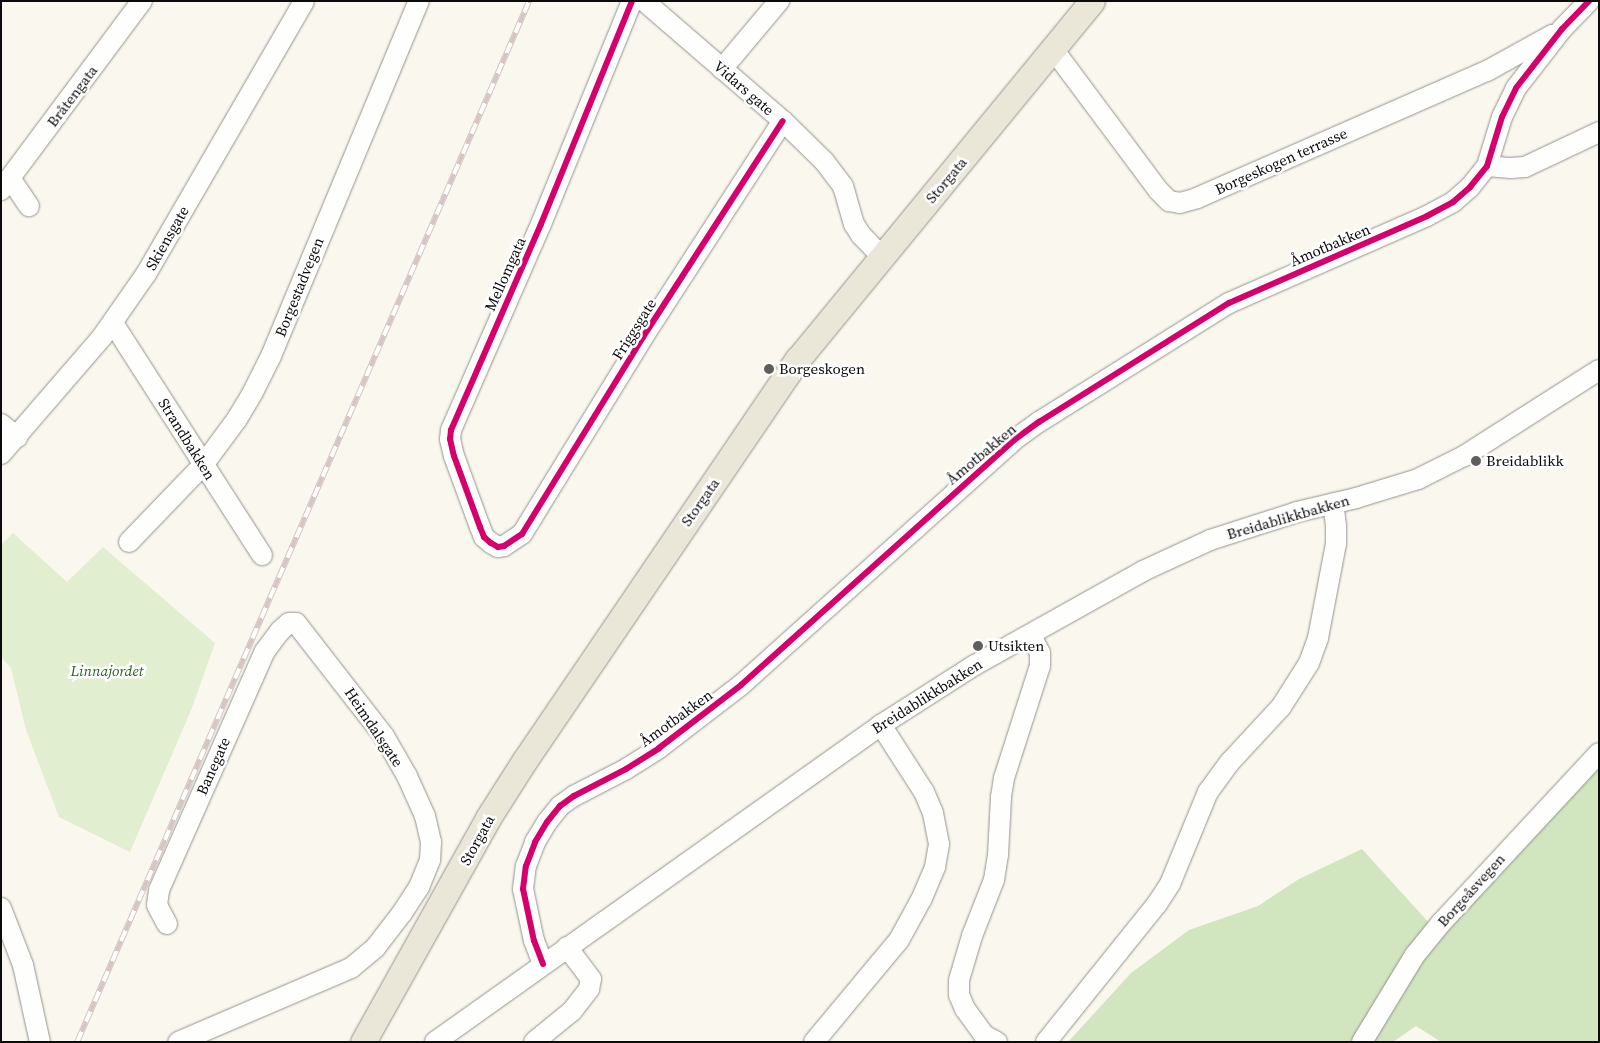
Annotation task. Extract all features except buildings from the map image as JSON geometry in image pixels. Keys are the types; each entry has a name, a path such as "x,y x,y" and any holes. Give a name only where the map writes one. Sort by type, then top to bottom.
{"main road":[{"name":"Storgata","path":"363,1042 488,818 530,752 798,359 1092,1"}],"street":[{"name":"Bråtengata","path":"6,184 142,1"},
{"name":"Skiensgate","path":"1,454 9,431 113,323 146,274 304,1"},
{"name":"Borgestadvegen","path":"130,542 203,465 237,419 271,356 419,1"},
{"name":"Mellomgata","path":"504,546 498,547 484,538 454,456 450,439 451,430 541,224 632,1"},
{"name":"Vidars gate","path":"644,1 783,121 824,161 843,186 854,224 861,236 882,257"},
{"path":"722,69 779,1"},
{"name":"Åmotbakken","path":"543,964 534,941 523,888 526,866 535,842 547,822 560,806 574,796 626,769 659,748 741,685 1007,446 1039,422 1229,303 1428,216 1453,202 1470,187 1487,166 1502,117 1516,88 1562,29 1589,1"},
{"name":"Borgeskogen terrasse","path":"1053,50 1158,190 1169,200 1180,203 1197,198 1487,71 1562,29"},
{"name":"Friggsgate","path":"504,546 522,534 643,337 783,121"},
{"path":"1487,166 1525,167 1599,132"},
{"path":"6,184 28,206"},
{"name":"Strandbakken","path":"113,323 262,555"},
{"name":"Breidablikkbakken","path":"444,1039 543,964 881,725 975,665 1176,555 1253,525 1398,487 1439,469 1464,456 1599,370"},
{"path":"1046,1042 1158,904 1170,884 1208,792 1230,762 1281,707 1309,663 1318,638 1336,544 1333,503"},
{"name":"Banegate","path":"167,924 157,905 159,890 265,651 280,630 289,623 296,623"},
{"name":"Heimdalsgate","path":"178,1042 351,968 375,948 419,887 430,860 431,842 425,816 407,776 384,736 296,623"},
{"path":"997,1042 984,1035 965,1010 959,995 959,980 972,936 994,880 998,855 1001,797 1004,778 1040,666 1040,654 1031,635"},
{"path":"814,1042 899,940 922,898 935,867 939,844 933,813 924,792 881,725"},
{"name":"Borgeåsvegen","path":"1362,1042 1415,955 1440,923 1599,753"},
{"path":"1,908 23,965 40,1042"},
{"path":"534,1042 572,1011 589,989 591,979 567,947"}],"green space":[{"name":"Linnajordet","path":"13,533 67,582 103,547 215,643 192,708 130,852 59,817 26,730 11,668 1,657 1,545"},
{"path":"1599,758 1599,1042 1441,1042 1416,1026 1393,1042 1068,1042 1131,973 1189,930 1258,906 1299,879 1362,849 1430,924"}],"railway":[{"path":"77,1042 529,1"}],"cycle path":[{"path":"632,1 541,224 451,430 450,439 454,456 484,537 491,543 498,547 504,546 522,534 643,337 783,121"},
{"path":"543,964 534,941 523,889 526,866 535,842 547,822 560,806 574,796 626,769 659,748 741,685 1014,440 1039,422 1229,303 1427,216 1453,202 1470,187 1487,166 1502,117 1516,88 1562,29 1589,1"}],"place":[{"name":"Borgeskogen","path":"769,369"},
{"name":"Breidablikk","path":"1476,461"},
{"name":"Utsikten","path":"978,646"}]}
